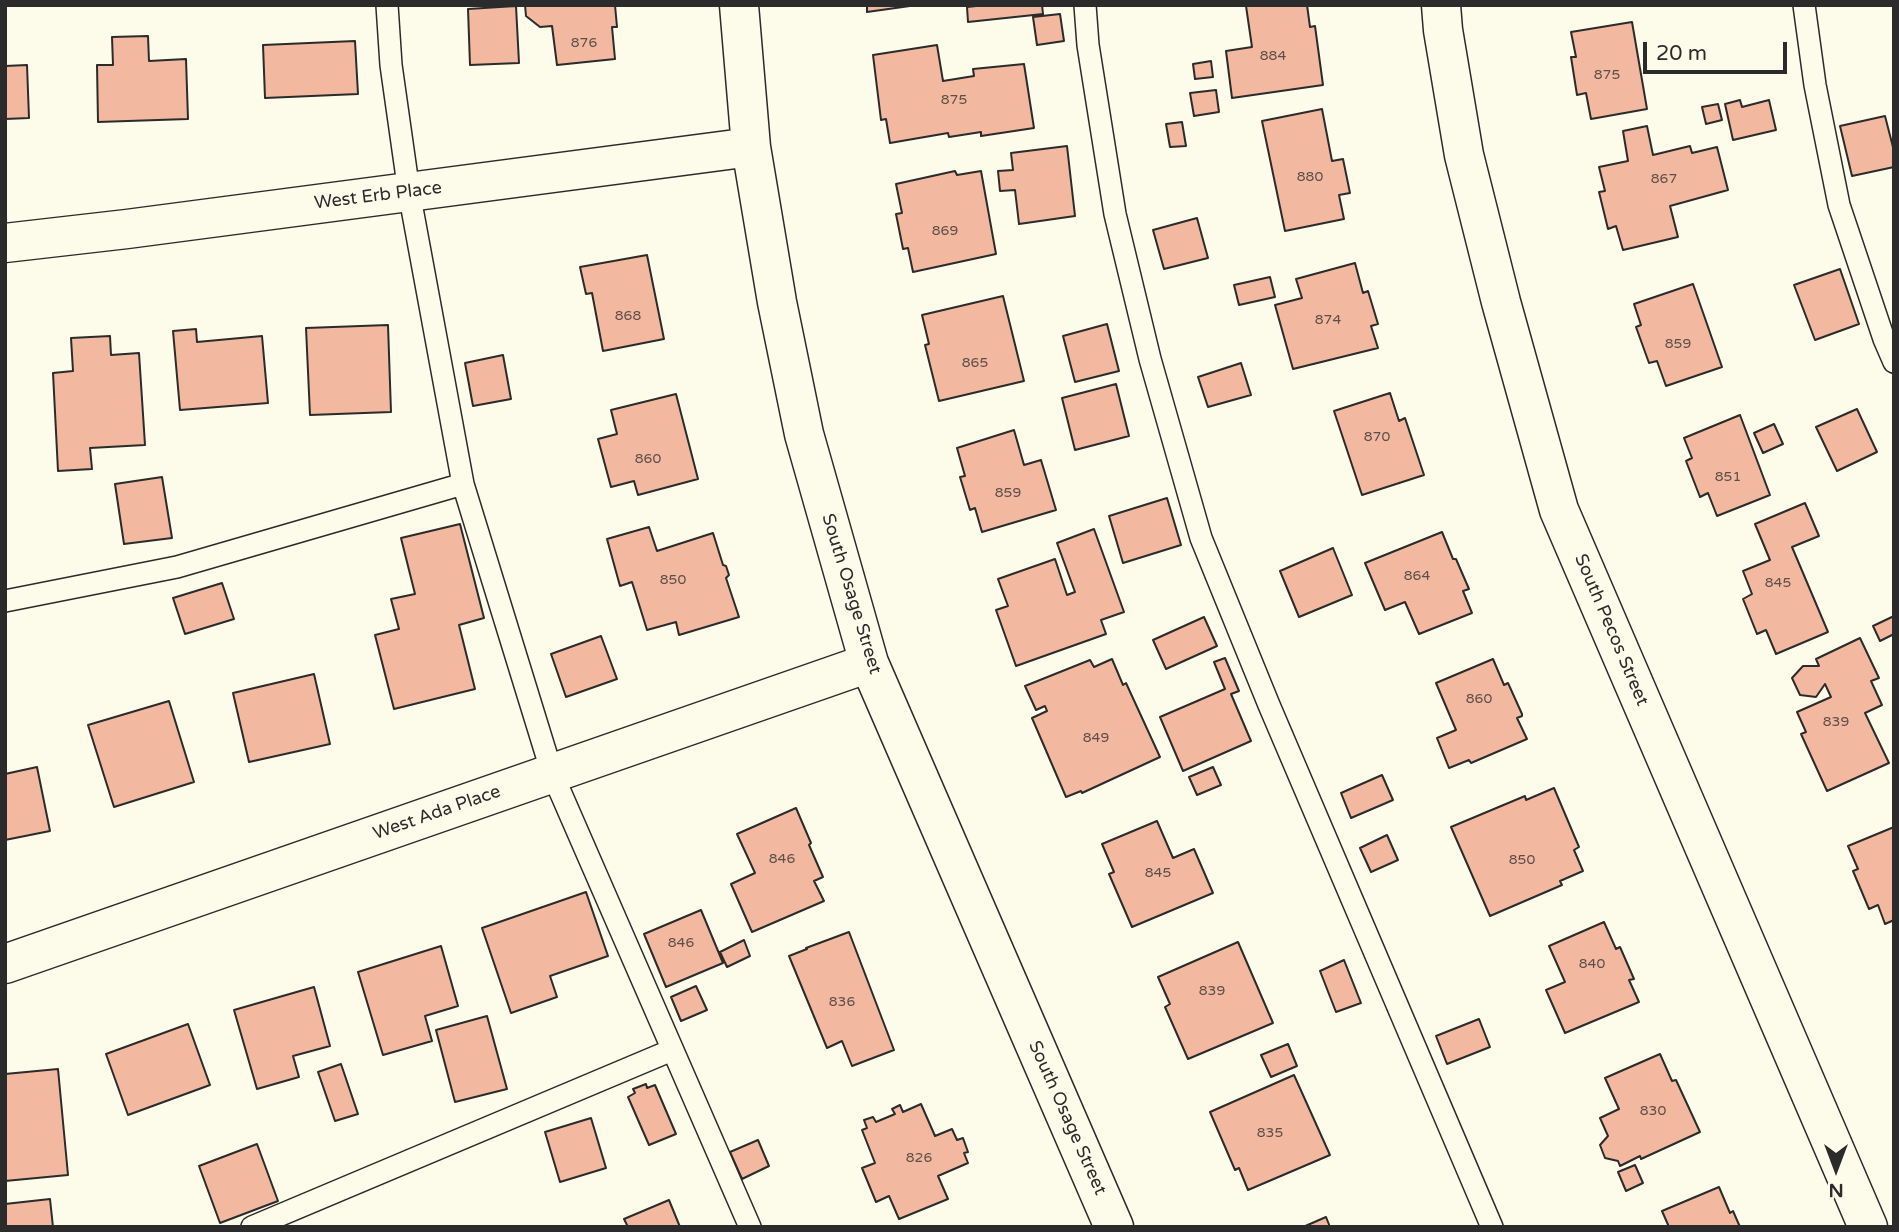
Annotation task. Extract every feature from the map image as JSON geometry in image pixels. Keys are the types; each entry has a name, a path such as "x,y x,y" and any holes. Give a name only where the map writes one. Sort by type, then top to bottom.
{"street":[{"name":"South Osage Street","path":"739,5 751,147 777,302 804,434 869,663 1114,1227"},
{"name":"South Pecos Street","path":"1441,5 1464,155 1501,302 1559,510 1868,1227"},
{"name":"West Erb Place","path":"5,243 751,147"},
{"name":"West Ada Place","path":"5,964 869,663"}],"lane":[{"path":"387,5 391,65 409,192 463,484 552,773 750,1227"},
{"path":"1085,5 1088,45 1115,214 1150,359 1201,538 1269,705 1492,1227"},
{"path":"1804,5 1815,85 1839,205 1894,362"},
{"path":"5,601 177,568 463,484"},
{"path":"252,1227 672,1050"}],"building":[{"path":"525,5 615,5 617,27 612,27 615,59 557,65 552,26 540,27 526,16"},
{"path":"867,5 917,5 867,12"},
{"path":"1042,5 1043,14 968,22 967,7"},
{"path":"1307,5 1310,27 1315,26 1323,85 1232,98 1226,51 1252,47 1246,6"},
{"path":"516,6 519,63 470,65 468,9"},
{"path":"1060,14 1064,41 1037,45 1033,17"},
{"path":"1632,22 1647,109 1591,119 1586,93 1577,95 1571,57 1576,57 1571,32"},
{"path":"148,36 149,61 186,59 188,119 98,122 97,65 113,65 112,37"},
{"path":"355,41 358,94 265,98 263,45"},
{"path":"937,45 943,81 974,76 973,69 1024,64 1034,128 981,136 981,132 949,137 948,133 890,143 886,119 881,120 873,55"},
{"path":"1211,61 1213,77 1195,79 1193,64"},
{"path":"27,65 29,118 5,119 5,66"},
{"path":"1216,90 1219,112 1194,116 1190,93"},
{"path":"1740,100 1742,107 1769,100 1776,130 1733,140 1725,104"},
{"path":"1718,104 1722,120 1706,124 1702,107"},
{"path":"1322,109 1332,161 1343,159 1350,193 1339,195 1344,219 1285,231 1262,121"},
{"path":"1885,116 1894,151 1894,167 1852,176 1840,126"},
{"path":"1182,122 1186,146 1170,147 1166,124"},
{"path":"1647,126 1653,155 1690,146 1692,153 1717,147 1728,190 1670,206 1678,237 1623,250 1616,226 1608,229 1599,192 1605,191 1599,167 1628,161 1623,131"},
{"path":"1067,146 1075,216 1019,224 1015,190 1000,191 998,171 1013,170 1011,153"},
{"path":"955,171 957,175 981,171 996,254 913,272 908,248 903,249 896,214 902,213 896,184"},
{"path":"1197,218 1208,258 1164,269 1153,230"},
{"path":"647,255 664,339 603,351 592,293 586,294 580,267"},
{"path":"1355,263 1363,293 1368,291 1378,324 1371,326 1378,348 1293,369 1275,305 1302,298 1296,279"},
{"path":"1840,269 1859,324 1815,340 1794,285"},
{"path":"1270,277 1275,297 1239,305 1234,285"},
{"path":"1693,284 1722,367 1666,386 1657,361 1649,363 1636,327 1641,325 1634,304"},
{"path":"1003,296 1024,381 939,401 925,345 929,344 922,315"},
{"path":"1107,324 1119,371 1075,382 1063,336"},
{"path":"388,325 391,412 310,415 306,328"},
{"path":"196,329 197,342 262,336 268,403 180,410 173,331"},
{"path":"110,336 111,355 139,353 145,445 90,448 92,469 58,471 53,373 73,371 71,338"},
{"path":"503,355 511,399 473,406 465,363"},
{"path":"1241,363 1251,395 1208,407 1198,377"},
{"path":"1116,384 1129,436 1075,450 1062,398"},
{"path":"1390,393 1399,421 1405,418 1424,475 1362,495 1334,411"},
{"path":"676,394 698,479 638,495 634,481 611,487 598,439 617,434 611,410"},
{"path":"1857,409 1877,452 1837,471 1816,427"},
{"path":"1740,415 1770,495 1717,516 1708,493 1700,497 1686,461 1692,458 1684,438"},
{"path":"1774,424 1783,444 1763,453 1754,433"},
{"path":"1014,430 1024,465 1041,460 1056,510 982,532 975,508 970,510 960,477 965,476 957,448"},
{"path":"162,477 172,538 124,544 115,484"},
{"path":"1167,498 1181,545 1123,563 1109,516"},
{"path":"1805,503 1819,536 1792,547 1828,632 1776,654 1766,630 1757,634 1743,599 1752,594 1743,571 1770,560 1755,524"},
{"path":"460,524 484,618 459,625 475,689 394,709 375,635 399,629 391,599 415,594 401,538"},
{"path":"649,527 657,551 713,533 729,575 726,578 739,617 679,635 676,622 647,630 632,582 620,586 607,539"},
{"path":"1094,529 1124,612 1101,620 1106,634 1016,666 996,610 1008,606 998,579 1055,559 1067,595 1075,592 1057,543"},
{"path":"1442,532 1469,589 1463,591 1472,613 1419,634 1405,602 1385,610 1365,563"},
{"path":"1333,548 1352,595 1299,617 1280,571"},
{"path":"222,583 234,619 185,634 173,598"},
{"path":"1894,616 1894,634 1880,641 1873,626"},
{"path":"1204,617 1217,646 1166,669 1153,640"},
{"path":"601,636 617,679 566,697 551,654"},
{"path":"1860,638 1879,678 1871,681 1882,705 1865,713 1889,763 1827,791 1801,734 1806,732 1797,712 1831,697 1825,684 1816,697 1800,695 1792,678 1803,666 1819,666 1816,659"},
{"path":"1225,658 1239,691 1231,694 1251,741 1183,771 1160,717 1225,689 1214,662"},
{"path":"1112,659 1160,757 1082,793 1081,791 1066,797 1032,718 1047,711 1045,706 1036,710 1025,686 1090,660 1094,667"},
{"path":"1493,659 1504,685 1508,683 1522,714 1517,718 1527,739 1471,763 1469,760 1449,768 1437,738 1456,730 1436,683"},
{"path":"314,674 330,744 249,762 233,693"},
{"path":"169,701 194,782 114,807 88,725"},
{"path":"37,767 50,831 5,840 5,774"},
{"path":"1213,767 1221,785 1197,795 1189,777"},
{"path":"1382,775 1393,800 1351,818 1341,793"},
{"path":"1554,788 1579,847 1574,850 1583,871 1560,881 1562,885 1490,916 1451,827 1525,796 1526,800"},
{"path":"796,808 823,877 814,881 824,901 752,932 731,884 755,873 737,834"},
{"path":"1157,821 1173,858 1194,849 1213,893 1132,927 1109,874 1114,872 1102,844"},
{"path":"1894,827 1894,920 1885,924 1878,905 1869,909 1853,871 1858,869 1848,846"},
{"path":"1387,835 1398,860 1371,872 1360,848"},
{"path":"586,892 608,956 550,976 557,997 511,1013 482,928"},
{"path":"701,910 723,963 666,987 644,934"},
{"path":"1604,922 1616,949 1620,947 1634,979 1629,980 1639,1002 1565,1033 1546,990 1565,982 1549,946"},
{"path":"849,932 894,1050 852,1066 842,1041 827,1048 789,956"},
{"path":"744,940 750,956 727,967 720,952"},
{"path":"1238,942 1273,1023 1188,1059 1165,1007 1170,1004 1158,977"},
{"path":"441,946 458,1006 425,1016 432,1041 383,1055 358,972"},
{"path":"1344,960 1361,1003 1336,1012 1320,971"},
{"path":"696,986 707,1010 681,1021 671,997"},
{"path":"314,987 330,1046 293,1056 299,1077 257,1089 234,1010"},
{"path":"487,1016 507,1089 455,1102 436,1030"},
{"path":"1479,1019 1490,1047 1447,1064 1436,1036"},
{"path":"188,1024 210,1085 128,1115 106,1054"},
{"path":"1288,1044 1297,1066 1271,1077 1261,1055"},
{"path":"1660,1054 1672,1081 1676,1080 1700,1132 1620,1166 1618,1161 1605,1158 1600,1145 1608,1136 1600,1118 1619,1109 1605,1078"},
{"path":"341,1064 358,1114 335,1121 318,1072"},
{"path":"58,1069 68,1175 5,1181 5,1074"},
{"path":"1294,1075 1330,1155 1248,1190 1239,1168 1235,1170 1210,1112"},
{"path":"646,1084 647,1088 655,1085 676,1134 649,1145 628,1097 635,1093 633,1089"},
{"path":"921,1104 935,1136 952,1129 957,1140 963,1138 968,1152 964,1153 968,1163 938,1176 948,1199 899,1219 889,1196 876,1202 862,1168 875,1163 862,1130 867,1128 864,1120 873,1117 876,1122 895,1114 892,1109 900,1105 903,1112"},
{"path":"591,1118 606,1168 560,1182 545,1132"},
{"path":"758,1140 769,1166 742,1179 730,1152"},
{"path":"257,1144 278,1201 220,1223 199,1166"},
{"path":"1635,1165 1643,1183 1626,1191 1618,1172"},
{"path":"1719,1187 1730,1213 1733,1211 1740,1227 1669,1227 1662,1211"},
{"path":"50,1199 53,1227 5,1227 5,1204"},
{"path":"669,1200 680,1227 628,1227 624,1219"},
{"path":"1326,1217 1330,1227 1303,1227"}]}
